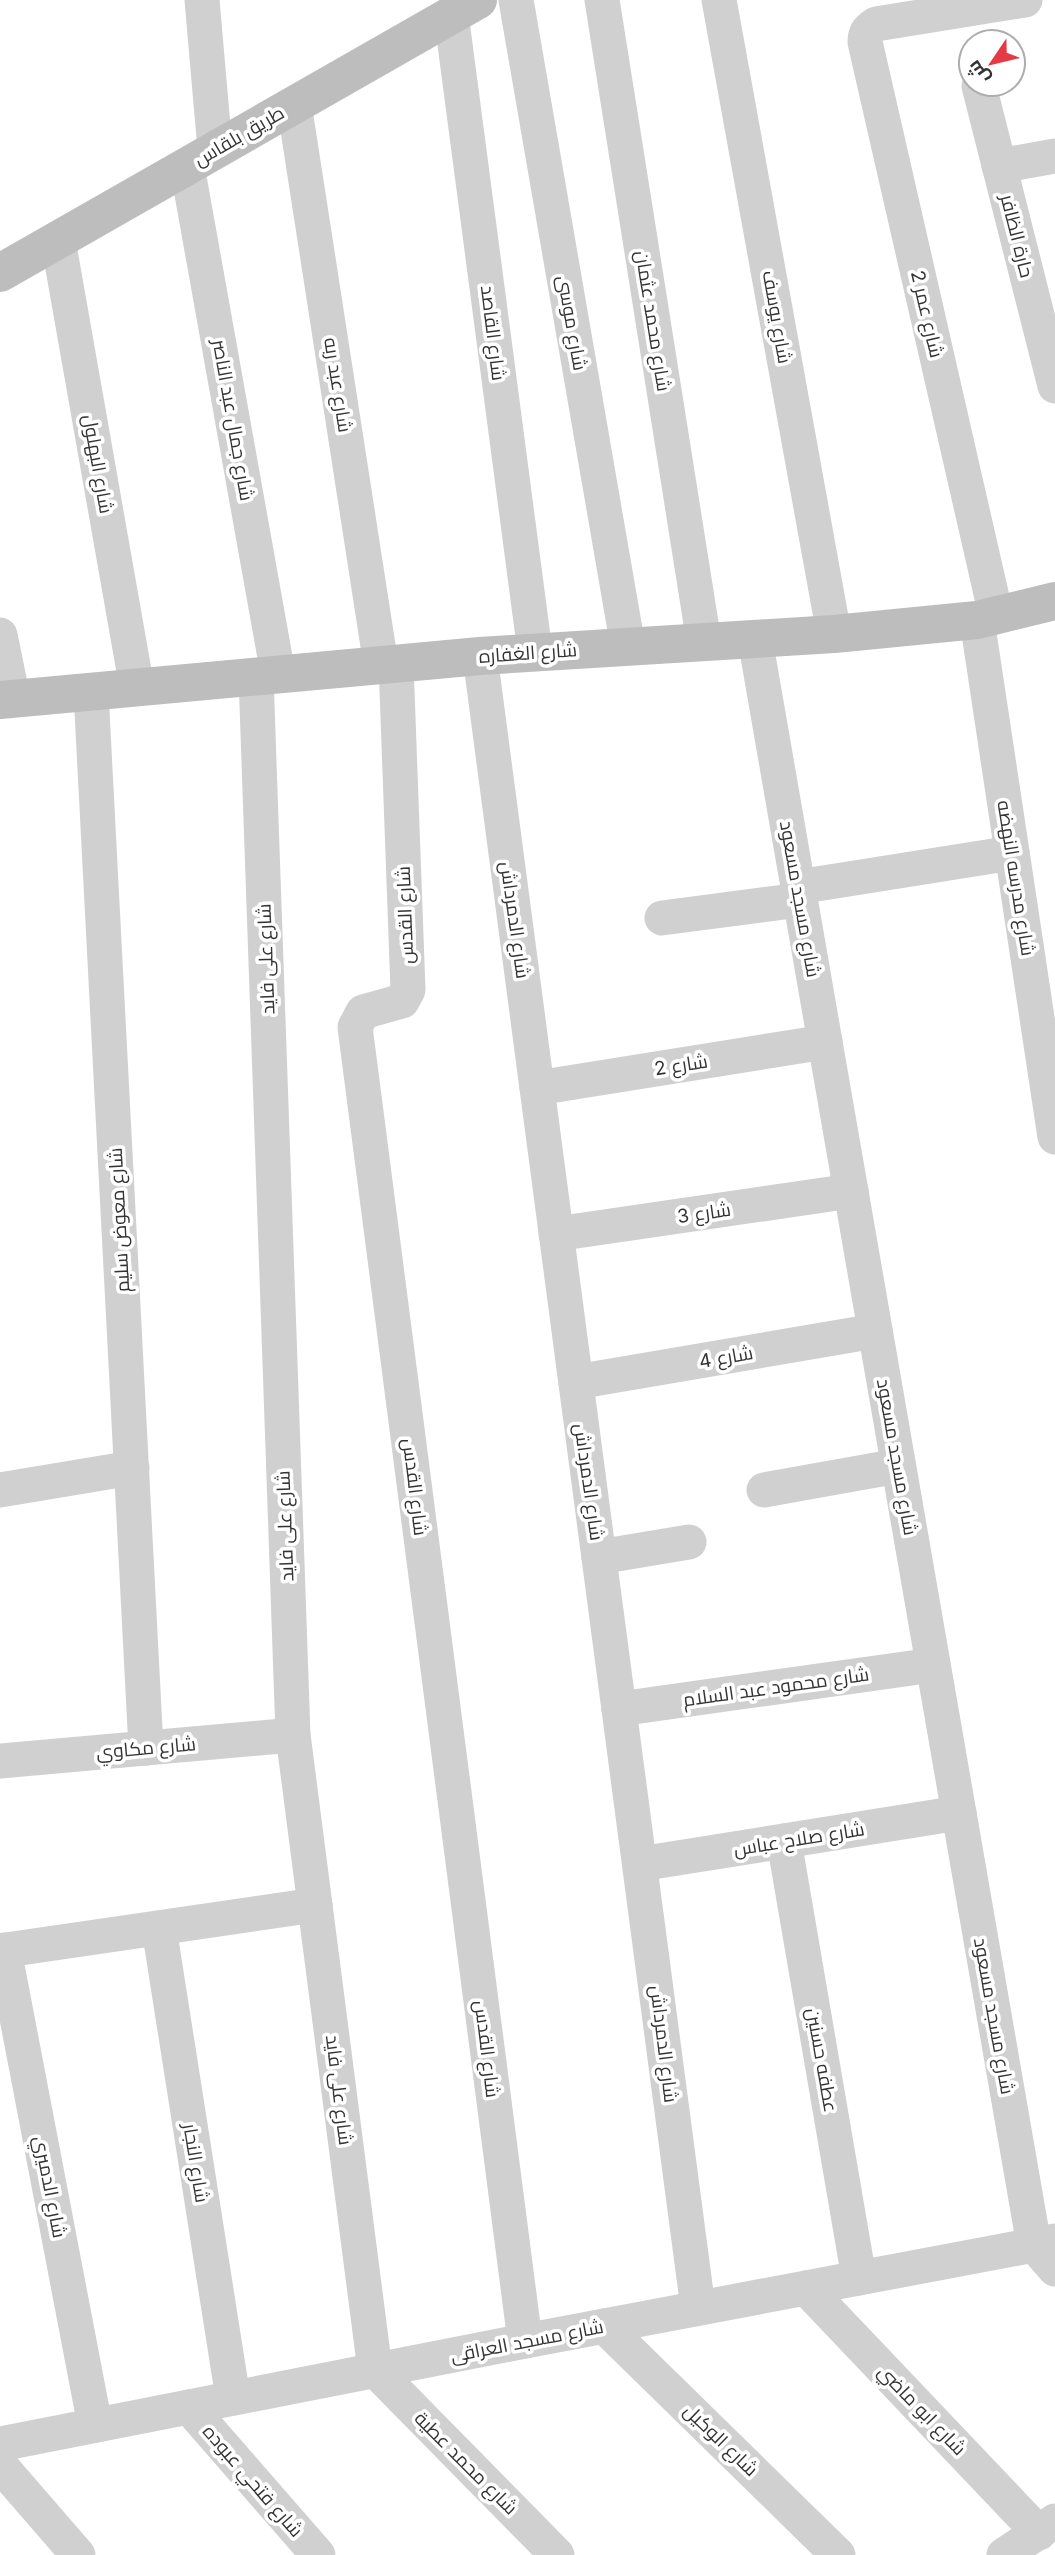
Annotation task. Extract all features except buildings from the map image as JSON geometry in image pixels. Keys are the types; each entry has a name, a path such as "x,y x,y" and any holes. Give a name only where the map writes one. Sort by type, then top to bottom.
{"street":[{"name":"شارع جمال عبد الناصر","path":"202,0 201,158 267,675"},
{"name":"شارع موسى","path":"516,0 628,647"},
{"name":"شارع محمد عثمان","path":"602,0 704,642"},
{"name":"شارع يوسف","path":"719,0 834,634"},
{"path":"941,7 1025,0"},
{"name":"طريق بلقاس","path":"0,273 464,7"},
{"name":"شارع القاصد","path":"464,7 535,652"},
{"name":"شارع عمر 2","path":"941,7 869,28 865,34 865,42 986,618"},
{"name":"حارة الظافر","path":"982,98 999,166 1045,302 1055,386"},
{"name":"شارع عبد ربه","path":"294,104 389,664"},
{"path":"999,166 1055,156"},
{"name":"شارع البهلول","path":"58,240 137,688"},
{"name":"شارع الغفاره","path":"6,699 480,656 834,634 986,618 1055,601"},
{"name":"شارع مدرسه النهضه","path":"986,618 1012,853 1055,1137"},
{"path":"0,635 6,699"},
{"name":"شارع مسجد مسعود","path":"755,639 959,1813 1048,2251"},
{"name":"شارع الدمرداش","path":"480,656 698,2308"},
{"name":"شارع القدس","path":"389,664 408,990 402,1001 363,1012 355,1027 525,2341"},
{"name":"شارع على فايد","path":"267,675 293,1735 375,2370"},
{"name":"شارع معوض سليم","path":"91,692 146,1748"},
{"path":"662,918 1012,853"},
{"name":"شارع 2","path":"537,1088 825,1042"},
{"name":"شارع 3","path":"556,1234 851,1191"},
{"name":"شارع 4","path":"576,1382 875,1331"},
{"path":"764,1490 898,1466"},
{"path":"0,1490 132,1468"},
{"path":"599,1557 689,1542"},
{"name":"شارع محمود عبد السلام","path":"620,1709 933,1665"},
{"name":"شارع مكاوي","path":"0,1762 293,1735"},
{"name":"شارع صلاح عباس","path":"640,1864 959,1813"},
{"name":"عطفه حسنين","path":"784,1841 859,2278"},
{"path":"2,1950 315,1905"},
{"name":"شارع النجار","path":"159,1928 233,2398"},
{"name":"شارع الدميري","path":"2,1950 95,2425"},
{"name":"شارع مسجد العراقى","path":"0,2444 859,2278 1048,2251"},
{"name":"شارع ابو ماضي","path":"806,2288 1025,2543"},
{"name":"شارع الوكيل","path":"604,2326 838,2555"},
{"name":"شارع محمد عطية","path":"375,2370 557,2555"},
{"name":"شارع فتحي عبوده","path":"189,2407 318,2555"},
{"path":"0,2465 78,2555"}]}
